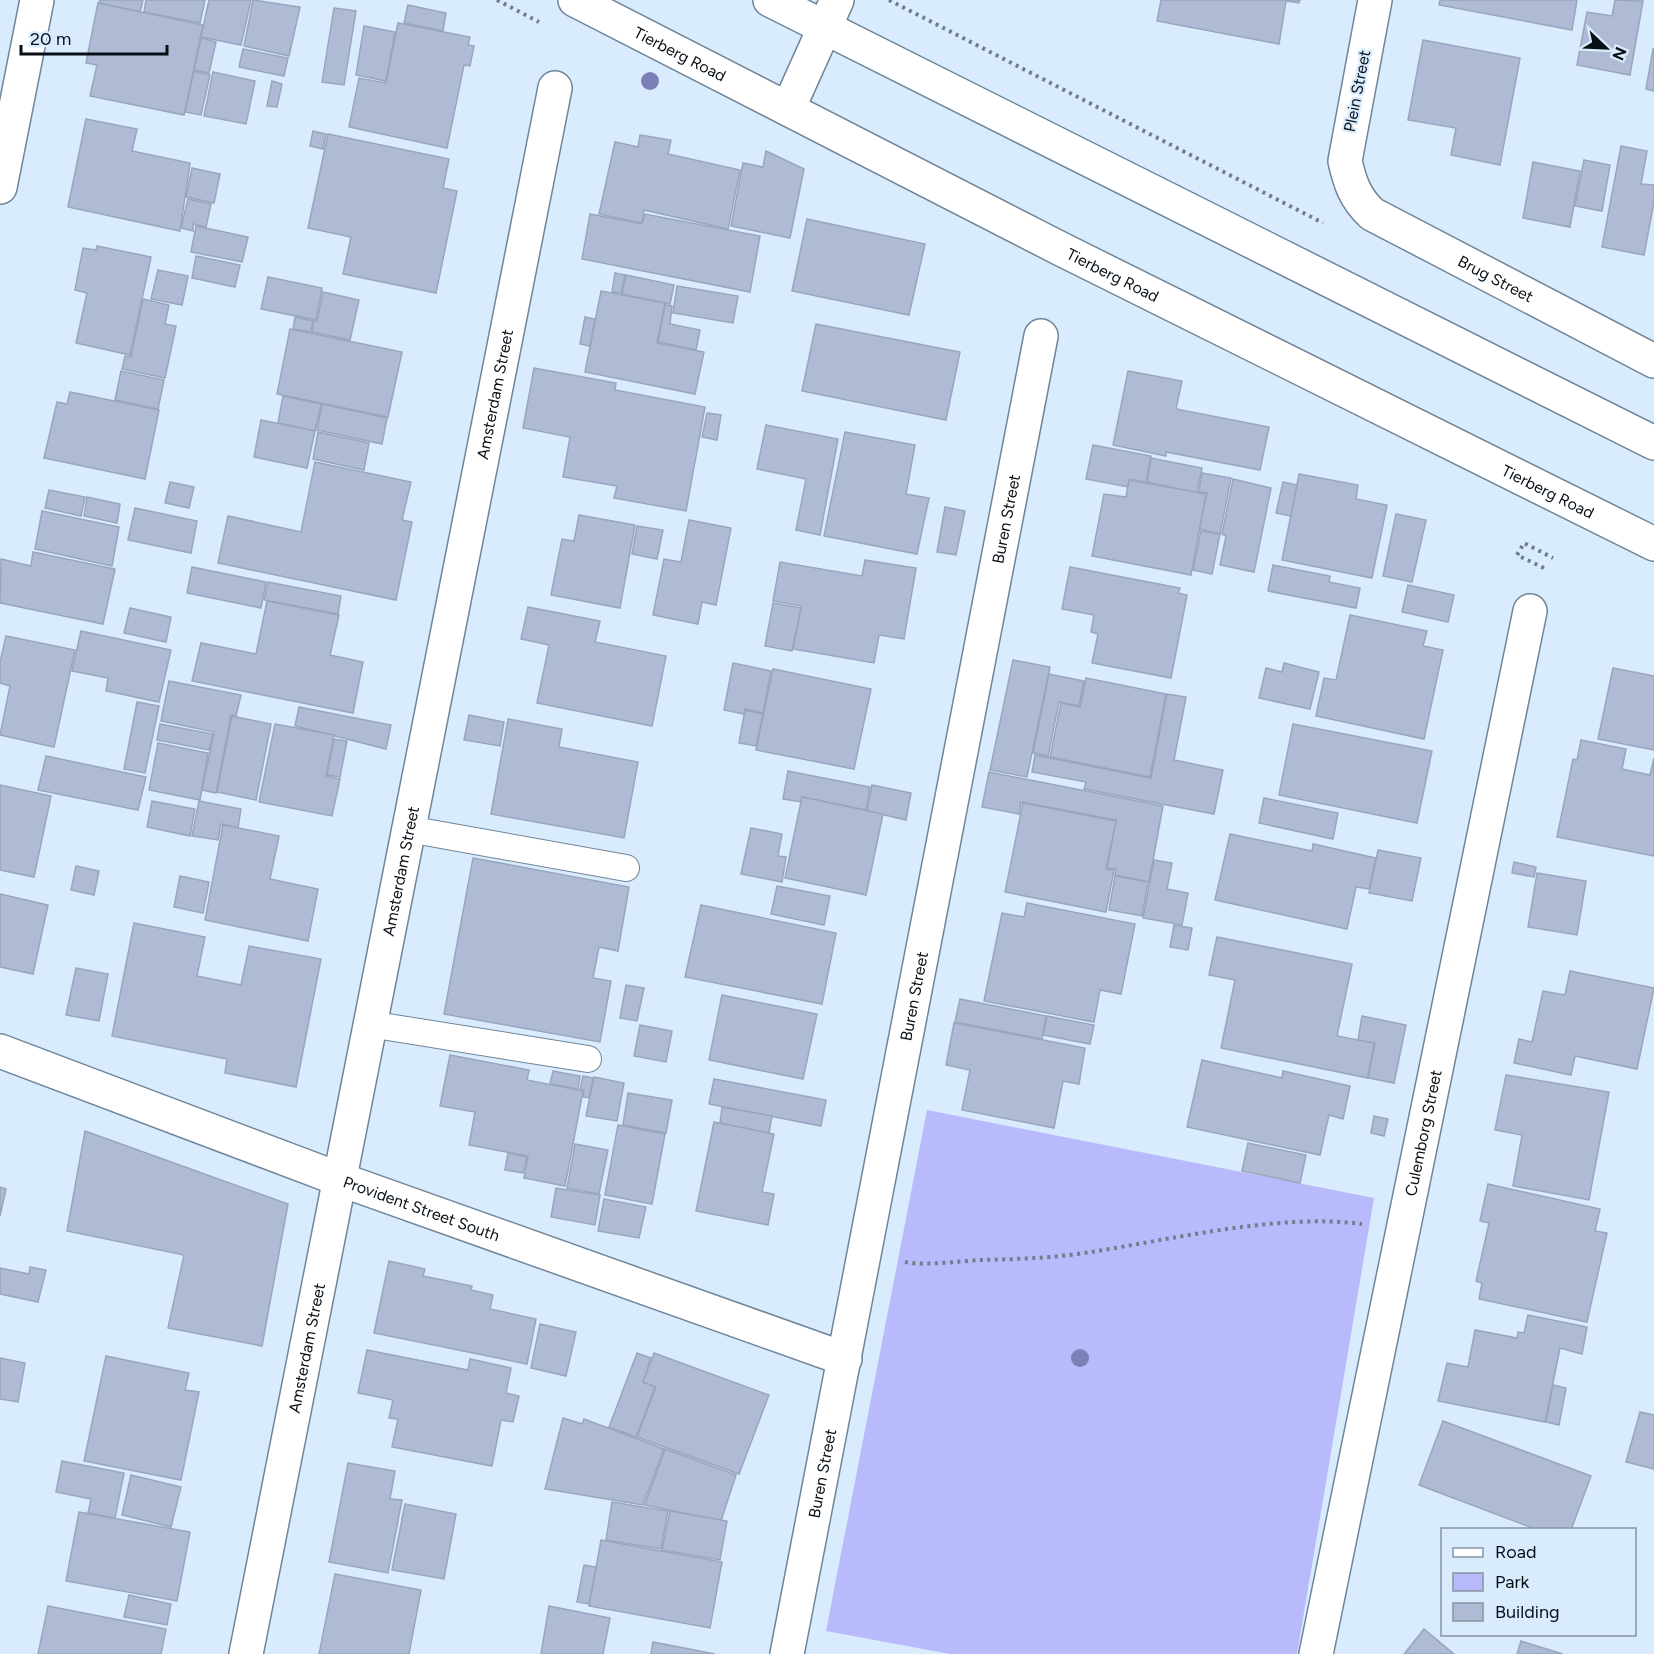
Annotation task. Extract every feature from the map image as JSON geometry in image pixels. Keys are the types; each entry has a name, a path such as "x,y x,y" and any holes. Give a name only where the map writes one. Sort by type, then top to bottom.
{"street":[{"path":"0,187 37,0"},
{"name":"Tierberg Road","path":"575,0 1061,249 1654,544"},
{"path":"770,0 832,14 1100,164 1654,443"},
{"name":"Plein Street","path":"1350,183 1345,161 1348,136 1375,0"},
{"path":"788,109 832,14"},
{"name":"Amsterdam Street","path":"246,1654 555,88"},
{"name":"Brug Street","path":"1350,183 1359,202 1372,214 1654,361"},
{"name":"Buren Street","path":"787,1654 1041,336"},
{"name":"Culemborg Street","path":"1316,1654 1530,611"},
{"name":"Provident Street South","path":"0,1051 339,1179 845,1359"}],"lane":[{"path":"408,829 626,868"},
{"path":"369,1024 588,1059"}],"path":[{"path":"889,0 1330,226"},
{"path":"1544,568 1517,555 1524,543 1552,558"},
{"path":"899,1260 908,1263 1088,1253 1186,1236 1286,1223 1344,1221 1372,1225"}],"green space":[{"path":"927,1110 1374,1198 1297,1654 950,1654 826,1631"}],"building":[{"path":"100,0 143,0 140,12 99,3"},
{"path":"146,0 205,0 200,23 144,12"},
{"path":"209,0 251,0 241,45 201,37"},
{"path":"253,0 300,7 289,56 244,46"},
{"path":"1161,0 1300,0 1299,3 1286,1 1279,44 1157,21"},
{"path":"1440,0 1577,0 1572,30 1439,5"},
{"path":"1615,0 1643,1 1630,75 1577,65 1587,12 1612,16"},
{"path":"98,3 203,25 184,115 90,96 97,65 86,63"},
{"path":"408,5 446,13 443,31 404,23"},
{"path":"334,8 356,11 344,85 322,82"},
{"path":"398,23 470,37 468,45 474,46 470,66 464,65 447,148 349,127 359,78 386,83"},
{"path":"364,26 395,32 386,81 356,75"},
{"path":"201,38 216,42 209,73 194,70"},
{"path":"1423,40 1520,58 1500,165 1451,155 1456,128 1408,120"},
{"path":"243,49 288,58 284,76 239,67"},
{"path":"1654,49 1654,91 1646,89"},
{"path":"194,71 210,75 201,115 185,112"},
{"path":"213,72 255,81 246,124 204,116"},
{"path":"272,81 282,84 277,107 267,106"},
{"path":"86,119 137,129 132,151 190,163 180,231 68,207"},
{"path":"313,131 326,134 323,149 310,146"},
{"path":"328,134 449,159 443,188 457,191 436,293 343,274 351,237 308,228"},
{"path":"640,135 671,140 668,154 740,170 728,229 644,210 642,223 599,214 615,142 638,147"},
{"path":"1621,146 1647,151 1641,184 1654,185 1654,202 1644,255 1602,247"},
{"path":"766,151 804,169 790,238 731,226 743,163 763,167"},
{"path":"1584,160 1610,165 1602,211 1575,206"},
{"path":"1533,162 1580,171 1570,227 1523,218"},
{"path":"192,168 220,174 214,203 186,197"},
{"path":"188,199 211,204 206,227 193,224 193,231 181,228"},
{"path":"590,214 642,224 645,214 760,236 750,292 582,259"},
{"path":"807,219 925,244 909,315 792,291"},
{"path":"196,226 248,237 242,262 191,252"},
{"path":"97,246 151,257 130,355 76,343 87,293 75,290 83,248 96,250"},
{"path":"196,256 240,265 235,287 192,278"},
{"path":"158,270 188,276 182,305 151,299"},
{"path":"615,273 625,275 621,293 612,292"},
{"path":"626,275 674,285 670,304 622,294"},
{"path":"268,277 322,288 316,320 261,309"},
{"path":"677,286 738,296 733,323 673,313"},
{"path":"601,291 665,303 657,343 704,352 695,394 585,372"},
{"path":"323,292 359,300 350,340 312,332 314,320 317,321"},
{"path":"143,299 169,305 165,324 176,326 165,378 122,369 125,356 131,357"},
{"path":"665,305 672,306 670,324 700,330 696,350 658,342"},
{"path":"295,317 313,321 311,332 293,329"},
{"path":"585,317 595,319 590,346 580,344"},
{"path":"816,324 960,352 946,420 802,391"},
{"path":"290,329 402,352 388,417 277,394"},
{"path":"534,368 616,383 615,390 705,407 686,511 614,498 617,486 563,477 570,437 523,428"},
{"path":"121,371 164,380 158,409 115,400"},
{"path":"1128,371 1182,381 1176,409 1269,427 1260,470 1166,452 1166,456 1113,445"},
{"path":"70,392 159,410 145,479 44,458 57,402 67,404"},
{"path":"283,396 321,404 315,431 278,423"},
{"path":"322,404 387,418 382,444 317,430"},
{"path":"707,413 721,415 717,440 702,437"},
{"path":"261,420 315,431 307,468 254,457"},
{"path":"766,425 838,439 820,535 796,530 806,479 757,469"},
{"path":"318,432 369,443 364,470 313,459"},
{"path":"845,432 915,445 906,494 929,498 917,554 824,536"},
{"path":"1093,445 1151,456 1146,482 1130,479 1128,487 1086,479"},
{"path":"1151,458 1202,468 1197,493 1147,482"},
{"path":"315,462 411,482 402,520 412,522 396,600 218,563 228,516 301,532"},
{"path":"1202,473 1231,478 1220,534 1199,529 1207,493 1199,492"},
{"path":"1299,474 1358,485 1356,499 1387,505 1372,578 1282,560"},
{"path":"1233,479 1271,488 1254,572 1220,565 1226,536 1222,534"},
{"path":"1129,480 1206,494 1191,575 1092,556 1104,494 1126,497"},
{"path":"170,482 194,487 189,508 165,503"},
{"path":"1283,482 1297,485 1291,516 1276,513"},
{"path":"49,490 85,497 81,516 45,508"},
{"path":"87,497 120,504 117,523 84,516"},
{"path":"945,507 965,511 956,555 937,552"},
{"path":"135,508 197,521 191,553 128,540"},
{"path":"42,511 119,527 112,566 35,549"},
{"path":"1396,514 1426,520 1412,582 1383,576"},
{"path":"579,515 635,525 620,608 551,595 562,539 574,541"},
{"path":"689,520 731,528 716,605 702,602 698,624 653,615 664,559 681,562"},
{"path":"637,526 663,530 657,559 632,554"},
{"path":"1201,531 1220,534 1212,574 1193,570"},
{"path":"33,552 115,569 103,624 0,603 1,559 31,566"},
{"path":"865,560 916,568 904,639 879,635 874,663 793,649 801,606 773,601 780,562 862,576"},
{"path":"1273,565 1330,576 1329,582 1360,588 1356,608 1268,591"},
{"path":"192,567 266,582 261,608 187,593"},
{"path":"1070,567 1180,588 1178,593 1187,595 1171,678 1092,663 1098,634 1091,632 1094,615 1062,609"},
{"path":"268,582 341,596 338,614 264,600"},
{"path":"1408,585 1454,595 1448,622 1402,612"},
{"path":"267,601 339,615 330,655 363,662 353,713 192,681 201,643 256,654"},
{"path":"773,603 801,608 792,651 765,646"},
{"path":"528,607 600,621 595,642 666,656 652,726 537,703 549,645 521,639"},
{"path":"130,608 171,617 166,642 124,633"},
{"path":"1350,615 1427,631 1423,646 1443,650 1424,739 1316,716 1324,678 1336,680"},
{"path":"81,631 171,650 159,702 106,691 108,678 72,671"},
{"path":"6,636 75,650 54,747 0,735 10,686 0,683 0,662"},
{"path":"1013,660 1050,667 1027,777 990,770"},
{"path":"733,663 771,671 763,713 745,709 744,714 724,710"},
{"path":"1284,663 1319,672 1310,709 1259,698 1266,668 1282,672"},
{"path":"1613,668 1654,676 1654,750 1598,739"},
{"path":"773,669 871,689 854,769 756,750"},
{"path":"1049,674 1084,681 1079,706 1059,702 1048,756 1033,753"},
{"path":"1086,678 1166,694 1150,777 1050,757 1061,703 1080,707"},
{"path":"169,681 241,695 236,716 231,715 216,793 202,790 214,732 161,721"},
{"path":"1167,694 1186,697 1174,760 1223,770 1214,814 1084,789 1086,782 1032,772 1035,755 1151,778"},
{"path":"137,702 159,706 145,773 124,769"},
{"path":"299,707 391,725 386,749 295,726"},
{"path":"745,710 763,714 756,746 739,743"},
{"path":"469,715 504,722 500,746 464,740"},
{"path":"232,716 271,724 256,800 217,792"},
{"path":"508,719 562,729 559,747 638,762 624,838 491,814"},
{"path":"160,724 213,734 209,750 157,740"},
{"path":"275,724 334,735 326,776 340,779 332,816 259,802"},
{"path":"1293,724 1432,751 1417,823 1279,795"},
{"path":"334,739 347,741 340,777 327,775"},
{"path":"1581,740 1626,749 1622,769 1650,775 1654,758 1654,856 1557,837 1573,759 1577,760"},
{"path":"158,743 208,753 200,800 149,790"},
{"path":"46,756 146,777 138,810 38,790"},
{"path":"788,771 870,787 866,810 802,797 801,802 783,799"},
{"path":"989,772 1163,806 1149,882 1115,875 1116,869 1107,868 1116,820 1021,802 1019,814 982,807"},
{"path":"0,785 51,796 34,877 0,870"},
{"path":"872,785 911,793 906,820 867,811"},
{"path":"802,797 883,814 866,895 785,878"},
{"path":"1264,798 1338,813 1333,839 1259,823"},
{"path":"152,801 195,809 190,836 147,827"},
{"path":"199,801 241,809 238,828 221,824 218,840 192,836"},
{"path":"1023,803 1116,821 1106,869 1114,870 1106,912 1005,892"},
{"path":"223,825 279,836 270,879 318,889 308,941 205,920"},
{"path":"751,828 782,834 778,856 786,857 782,882 741,874"},
{"path":"1230,834 1312,851 1313,844 1376,858 1369,889 1356,887 1347,929 1215,900"},
{"path":"1378,850 1421,858 1412,901 1369,893"},
{"path":"473,858 629,887 618,951 599,947 593,978 611,981 600,1042 444,1014"},
{"path":"1154,860 1172,863 1167,889 1188,893 1182,925 1143,918"},
{"path":"1514,862 1536,867 1534,877 1512,873"},
{"path":"76,866 99,871 94,895 71,890"},
{"path":"1537,873 1586,881 1577,935 1528,927"},
{"path":"180,876 209,882 203,913 174,907"},
{"path":"1115,876 1148,882 1142,916 1109,910"},
{"path":"777,886 830,896 824,925 771,914"},
{"path":"0,894 48,905 33,974 0,967"},
{"path":"1027,903 1135,924 1121,994 1100,990 1094,1022 984,1001 1002,913 1024,917"},
{"path":"701,905 836,933 822,1004 685,977"},
{"path":"134,923 205,937 197,976 241,985 249,946 321,959 296,1087 225,1073 227,1059 112,1036"},
{"path":"1174,925 1192,928 1188,950 1170,947"},
{"path":"1217,937 1352,964 1337,1036 1374,1043 1368,1078 1221,1048 1235,980 1209,975"},
{"path":"76,968 108,974 99,1021 66,1015"},
{"path":"1570,971 1654,988 1637,1069 1575,1056 1571,1075 1514,1063 1519,1039 1532,1042 1543,991 1565,995"},
{"path":"626,985 644,988 637,1021 620,1018"},
{"path":"722,995 817,1014 803,1079 709,1060"},
{"path":"960,999 1046,1016 1042,1039 955,1022"},
{"path":"1047,1016 1094,1025 1090,1044 1043,1035"},
{"path":"1362,1016 1406,1025 1394,1083 1368,1078 1375,1043 1358,1040"},
{"path":"954,1023 1085,1048 1079,1084 1063,1081 1054,1128 962,1110 970,1070 946,1065"},
{"path":"640,1025 672,1031 666,1062 634,1056"},
{"path":"450,1055 529,1070 527,1080 583,1091 565,1186 524,1178 528,1156 469,1145 475,1112 440,1106"},
{"path":"1202,1060 1282,1078 1283,1071 1350,1086 1343,1119 1329,1115 1320,1155 1187,1127"},
{"path":"553,1071 580,1076 578,1089 550,1084"},
{"path":"1506,1075 1609,1092 1589,1200 1513,1186 1522,1135 1495,1130"},
{"path":"583,1076 593,1078 589,1098 583,1097 584,1090 580,1090"},
{"path":"594,1077 624,1083 617,1121 586,1116"},
{"path":"714,1079 826,1100 821,1126 709,1104"},
{"path":"628,1093 672,1100 666,1133 623,1125"},
{"path":"722,1107 772,1116 769,1133 720,1123"},
{"path":"1374,1116 1388,1119 1384,1136 1371,1133"},
{"path":"714,1122 774,1134 762,1192 774,1194 768,1225 696,1211"},
{"path":"618,1125 665,1134 652,1204 605,1195"},
{"path":"85,1131 288,1204 262,1346 168,1328 184,1255 67,1231"},
{"path":"1248,1143 1306,1155 1300,1183 1242,1171"},
{"path":"575,1144 608,1150 599,1194 567,1188"},
{"path":"508,1153 527,1157 523,1173 505,1170"},
{"path":"1488,1184 1600,1209 1595,1231 1607,1233 1587,1322 1479,1299 1482,1283 1476,1281 1489,1223 1480,1221"},
{"path":"0,1187 6,1189 0,1216"},
{"path":"556,1188 600,1195 595,1225 551,1217"},
{"path":"604,1199 646,1207 639,1238 598,1231"},
{"path":"389,1261 425,1269 423,1276 472,1286 471,1290 493,1295 490,1309 536,1319 527,1364 374,1333"},
{"path":"30,1267 46,1270 38,1302 0,1294 0,1268 29,1274"},
{"path":"1528,1315 1587,1327 1582,1354 1560,1348 1545,1422 1438,1401 1447,1363 1468,1367 1475,1330 1517,1338 1518,1332 1524,1333"},
{"path":"540,1324 576,1332 566,1376 531,1368"},
{"path":"367,1350 468,1370 470,1359 511,1368 506,1393 519,1396 513,1422 501,1420 492,1466 392,1447 398,1419 389,1418 393,1400 358,1393"},
{"path":"637,1353 651,1358 643,1382 655,1387 636,1437 609,1427"},
{"path":"654,1353 769,1395 739,1474 637,1437 656,1387 643,1382"},
{"path":"106,1356 189,1373 185,1390 199,1392 181,1480 84,1461"},
{"path":"0,1358 25,1363 18,1402 0,1399"},
{"path":"1553,1385 1566,1388 1559,1425 1546,1422"},
{"path":"1640,1412 1654,1415 1654,1469 1626,1462"},
{"path":"563,1418 582,1424 584,1419 664,1449 643,1505 545,1489"},
{"path":"1443,1421 1591,1476 1572,1528 1533,1528 1419,1485"},
{"path":"665,1449 736,1475 721,1521 645,1505"},
{"path":"62,1461 124,1473 115,1518 88,1513 91,1499 56,1492"},
{"path":"348,1463 395,1471 390,1499 402,1500 388,1573 329,1562"},
{"path":"131,1475 181,1487 171,1527 122,1515"},
{"path":"612,1502 668,1511 661,1549 606,1540"},
{"path":"405,1504 456,1514 444,1579 392,1570"},
{"path":"670,1511 727,1521 720,1560 662,1550"},
{"path":"79,1512 190,1532 177,1601 66,1581"},
{"path":"601,1540 722,1562 710,1628 589,1606"},
{"path":"584,1565 596,1567 589,1604 577,1602"},
{"path":"335,1574 421,1590 409,1654 319,1654"},
{"path":"129,1595 171,1604 167,1625 124,1617"},
{"path":"48,1606 166,1629 161,1654 38,1654"},
{"path":"549,1606 610,1618 603,1654 541,1654"},
{"path":"1424,1629 1454,1654 1404,1654"},
{"path":"1521,1641 1563,1654 1517,1654"},
{"path":"653,1642 715,1654 651,1654"}]}
